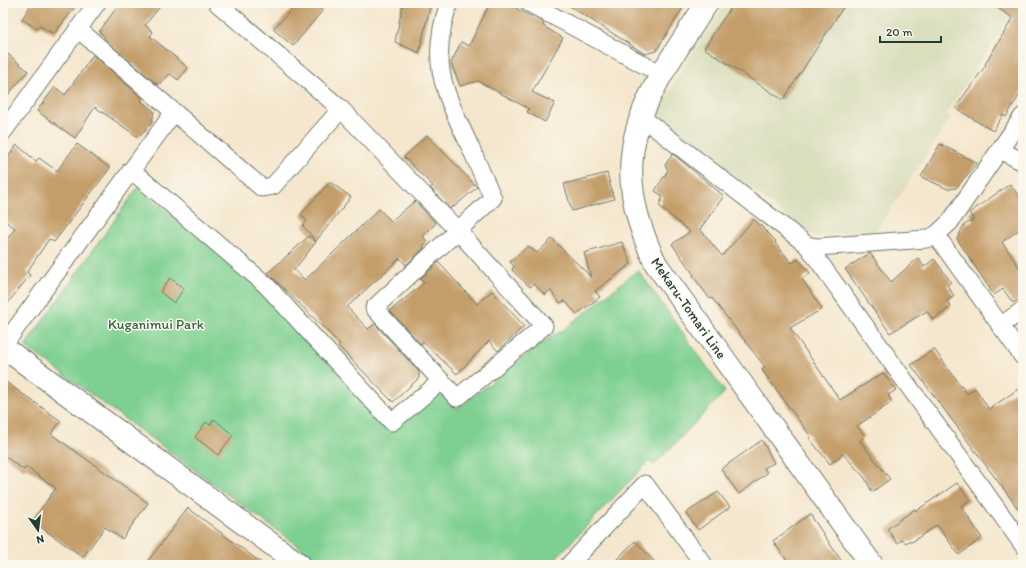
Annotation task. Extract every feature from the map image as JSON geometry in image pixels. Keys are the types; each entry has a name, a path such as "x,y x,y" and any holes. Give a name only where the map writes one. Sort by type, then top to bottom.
{"street":[{"path":"3,132 98,3"},
{"path":"217,3 342,109 458,231 544,326 457,398 374,308 458,231 493,198 451,108 444,87 440,66 440,46 450,3"},
{"path":"529,3 661,74"},
{"name":"Mekaru-Tomari Line","path":"707,3 650,93 636,127 631,160 633,197 642,231 656,264 872,565"},
{"path":"78,30 262,188 273,186 342,109"},
{"path":"174,112 3,347 300,565"},
{"path":"640,116 807,245 1023,545"},
{"path":"807,245 830,246 926,239 936,235 950,222 1023,116"},
{"path":"1000,150 1023,162"},
{"path":"131,170 265,284 392,422 441,381"},
{"path":"936,235 1023,357"},
{"path":"1000,326 1023,310"},
{"path":"569,565 645,484 704,565"}],"shaded area":[{"path":"726,3 1020,3 946,113 951,118 876,231 815,236 805,231 662,120 660,111 681,71"}],"green space":[{"name":"Kuganimui Park","path":"138,187 258,286 392,431 440,391 457,409 550,337 561,332 638,270 725,392 654,465 649,461 549,565 324,565 25,346"}],"building":[{"path":"32,3 78,3 54,34 40,26 37,29 22,19"},
{"path":"120,3 163,3 145,25 153,32 150,36 188,68 178,80 170,74 158,85 104,39 105,37 99,32"},
{"path":"298,3 315,3 323,10 293,46 273,29"},
{"path":"403,3 431,3 419,53 395,42"},
{"path":"490,3 506,3 544,23 543,26 563,38 532,92 555,103 545,122 527,112 529,109 478,81 460,86 451,63 461,42 469,46"},
{"path":"565,3 686,3 656,51 645,54"},
{"path":"734,3 846,3 783,100 704,48"},
{"path":"990,3 1023,3 1023,89 1006,117 1003,115 993,131 955,108 986,65 985,64 1013,18"},
{"path":"3,50 28,71 3,101"},
{"path":"93,55 143,99 141,101 154,111 152,123 138,137 95,107 75,138 37,111 55,87 65,95"},
{"path":"427,135 477,187 450,209 430,188 433,186 404,157"},
{"path":"77,144 110,168 54,242 49,239 27,272 30,275 3,309 3,245 15,228 3,220 3,164 17,145 36,161 39,158 57,171"},
{"path":"940,144 977,163 956,188 948,189 921,177"},
{"path":"673,154 724,196 700,229 722,256 754,219 776,241 775,243 792,263 798,259 810,273 802,279 822,309 790,328 840,400 883,373 896,390 888,395 892,402 857,426 865,436 860,441 890,479 872,492 865,478 843,454 830,464 809,438 811,437 762,370 765,367 712,298 710,299 672,244 690,232 659,206 663,196 655,191 668,170 665,165"},
{"path":"607,173 614,199 572,211 564,184"},
{"path":"330,182 351,197 316,241 303,226 307,221 301,214"},
{"path":"1010,184 1023,202 1023,227 1002,242 1023,273 1023,297 1013,303 1003,289 994,295 957,239 964,225 974,220 969,213"},
{"path":"415,201 436,223 423,236 427,242 423,246 424,248 406,265 400,258 347,307 368,329 375,324 419,372 419,378 393,402 338,346 340,344 268,273 309,236 316,242 294,270 305,280 379,209 391,221"},
{"path":"552,239 591,277 584,253 622,242 631,264 595,291 600,297 577,314 565,301 560,303 550,290 545,295 534,284 530,287 512,270 514,266 510,262 528,246 537,253"},
{"path":"870,253 891,282 918,258 924,267 934,259 951,282 947,285 954,296 947,301 951,307 933,320 927,311 890,333 845,269"},
{"path":"438,262 477,304 492,291 524,326 498,351 489,341 457,374 422,341 422,345 390,311 424,283 420,279"},
{"path":"170,278 184,288 174,303 160,292"},
{"path":"934,349 967,394 975,388 989,409 1023,386 1023,515 911,365"},
{"path":"3,380 61,421 51,434 148,503 122,539 105,527 83,557 32,521 56,488 26,467 24,470 3,455"},
{"path":"214,419 233,435 218,455 195,437 206,422 210,425"},
{"path":"762,440 774,463 764,468 767,473 739,494 721,469"},
{"path":"957,483 970,500 961,506 982,538 959,555 937,525 912,542 909,541 906,543 902,540 897,543 887,529 915,509 916,511"},
{"path":"718,492 730,507 698,530 686,513"},
{"path":"188,508 264,565 145,565"},
{"path":"810,514 844,565 790,565 773,541"},
{"path":"635,541 658,565 611,565"}]}
